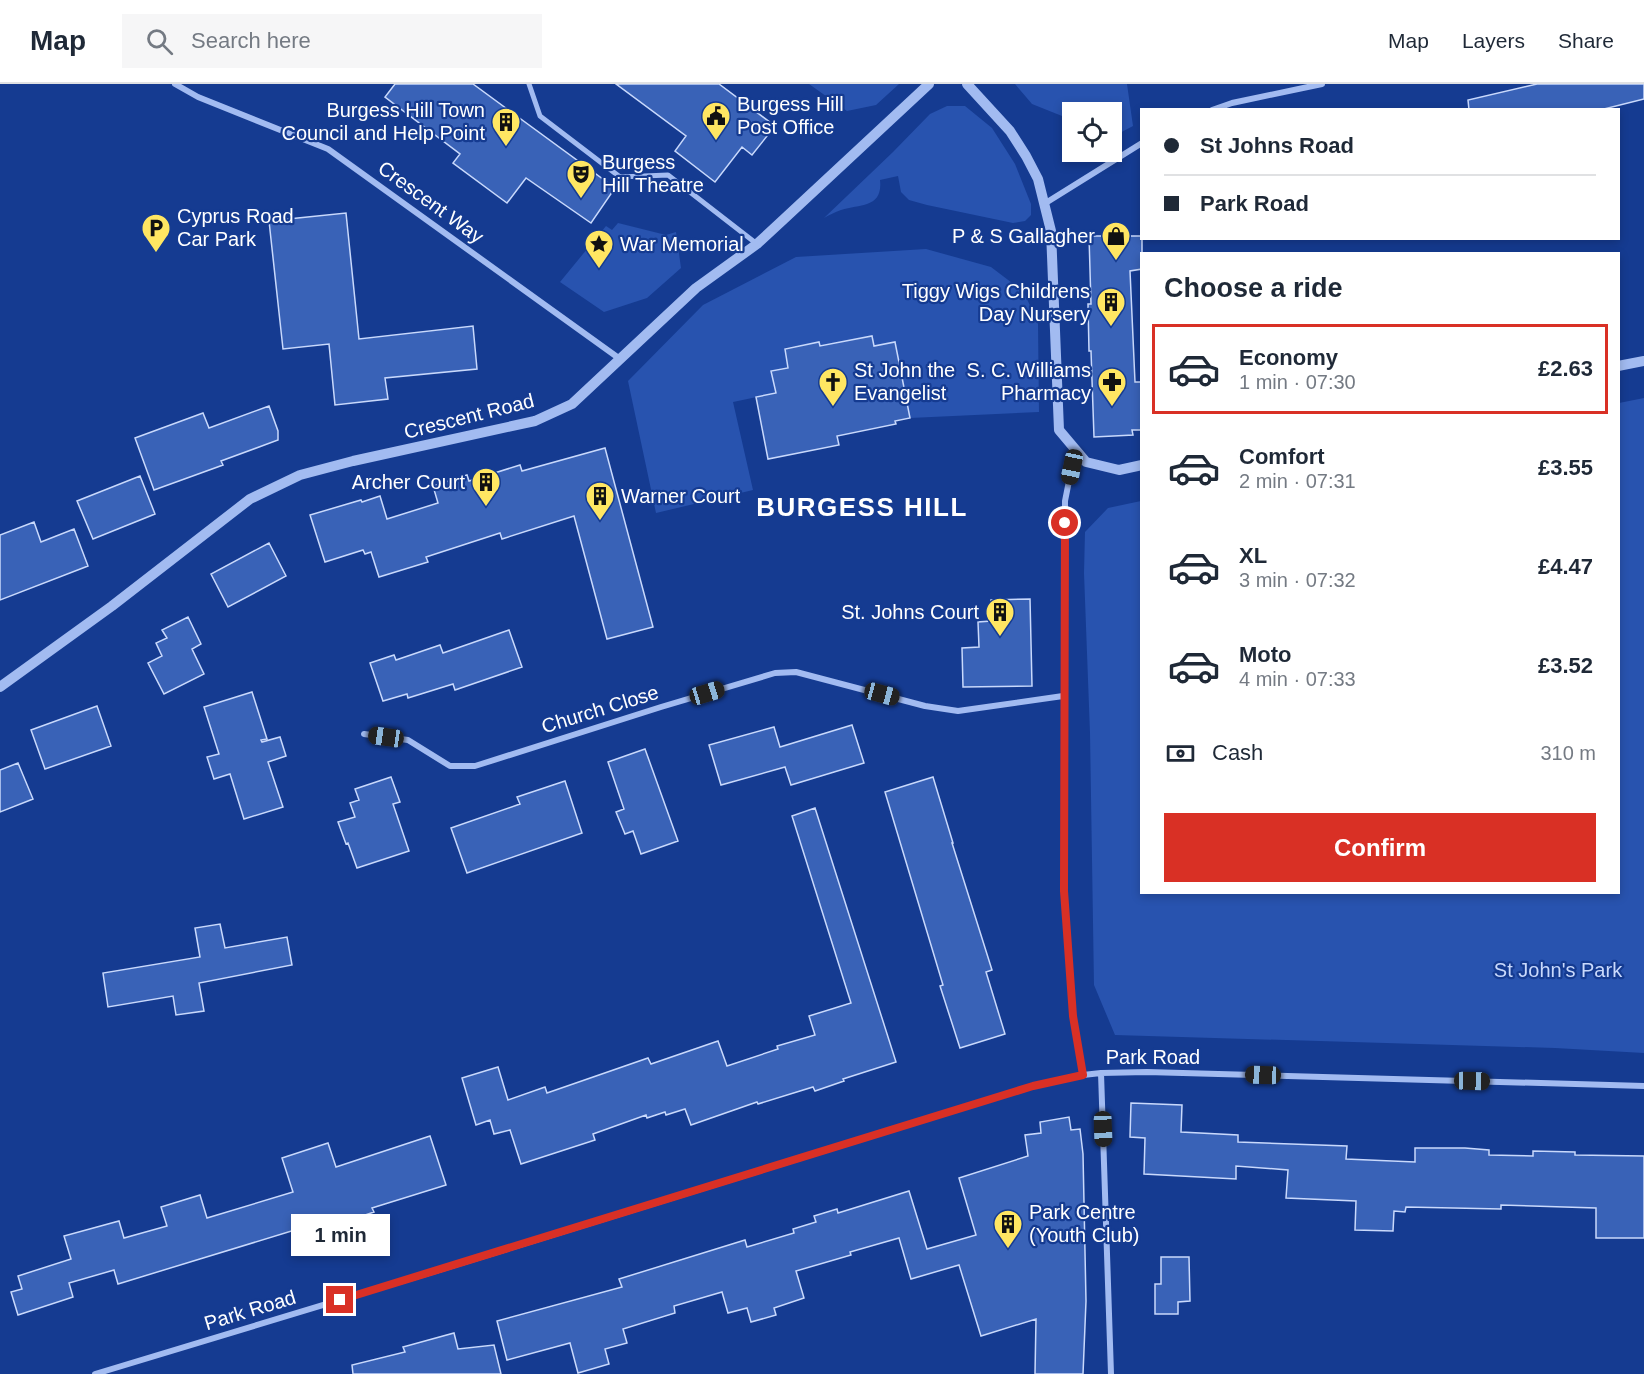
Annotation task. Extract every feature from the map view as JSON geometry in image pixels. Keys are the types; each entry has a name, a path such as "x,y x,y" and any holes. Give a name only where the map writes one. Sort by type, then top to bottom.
{"street":[{"name":"Crescent Way","path":"175,84 198,97 328,149 620,359"},
{"path":"528,84 540,116 620,177 668,175 757,244"},
{"name":"Crescent Road","path":"0,687 112,606 250,499 300,475 535,421 572,404 696,288 757,244 929,84"},
{"path":"967,84 1010,131 1038,179 1051,231 1059,430 1086,462 1119,470 1140,465"},
{"path":"1218,108 1322,84"},
{"path":"1044,204 1140,143"},
{"path":"1620,366 1644,361"},
{"path":"1075,451 1065,501 1064,891 1073,1016 1083,1075"},
{"name":"Church Close","path":"364,734 408,740 450,766 476,766 775,673 796,672 925,706 958,711 1063,696"},
{"name":"Park Road","path":"95,1374 1033,1086 1083,1075 1147,1072 1644,1086"},
{"path":"1101,1073 1111,1374"}],"green space":[{"path":"809,84 899,84 876,105 847,111"},
{"path":"1015,84 1127,84 1133,126 1122,132 1122,102 1062,102 1062,116 1032,104"},
{"path":"947,106 965,106 992,128 1015,164 1031,204 1031,215 1025,221 1013,223 909,200 901,192 898,176 880,180 878,196 869,203 841,210 824,218 930,114"},
{"path":"618,223 666,235 676,232 681,268 647,298 604,312 560,282 606,226 612,230"},
{"path":"926,249 991,267 1024,292 1038,324 1039,412 910,418 895,342 874,346 872,336 859,338 822,357 819,342 785,348 788,368 771,372 776,393 733,402 753,490 656,513 628,381 703,305 796,257"},
{"name":"St John's Park","path":"1644,398 1644,1053 1555,1048 1115,1035 1094,985 1090,733 1084,573 1085,532 1108,508 1140,501 1140,894 1620,894 1620,403"}],"building":[{"path":"395,84 473,84 615,188 591,223 526,178 507,203 453,163 460,154 385,97"},
{"path":"616,84 719,84 775,126 752,155 742,147 715,182 675,151 686,136"},
{"path":"1537,84 1644,84 1644,99 1608,108 1469,108 1468,100"},
{"path":"346,213 359,339 473,326 477,369 385,378 388,399 335,405 329,344 283,349 269,221"},
{"path":"1089,236 1140,236 1142,252 1140,252 1140,269 1130,271 1135,382 1140,382 1140,430 1132,430 1133,435 1094,437 1091,351 1089,351 1088,304 1091,304"},
{"name":"St John the Evangelist","path":"872,336 874,346 895,342 910,418 895,421 896,424 837,436 839,445 768,459 756,397 776,393 771,371 788,368 785,349 819,342 820,346"},
{"path":"269,406 278,431 278,440 221,461 223,465 154,490 135,438 203,413 209,428"},
{"path":"605,448 653,627 607,639 574,516 502,539 500,533 426,557 428,562 379,577 371,552 365,554 363,550 325,562 310,515 380,496 387,519 438,503 433,486 467,475 469,481 520,465 522,471"},
{"path":"140,476 155,514 93,539 77,501"},
{"path":"34,522 41,542 74,529 88,566 0,600 0,535"},
{"path":"269,543 286,576 228,607 211,574"},
{"name":"St. Johns Court","path":"1030,599 1032,686 963,687 962,648 979,647 978,622 991,621 991,600"},
{"path":"188,617 201,644 192,649 204,674 164,694 148,663 162,656 156,643 167,638 162,630"},
{"path":"509,630 522,667 455,690 453,684 408,698 407,694 383,701 370,663 394,655 396,660 440,645 443,653"},
{"path":"252,692 267,739 261,740 262,742 280,737 286,756 268,762 283,807 244,819 230,774 214,779 207,757 219,754 204,707"},
{"path":"97,706 111,746 45,769 31,730"},
{"path":"852,725 864,763 791,785 785,767 721,785 709,745 774,727 780,747"},
{"path":"645,749 678,841 641,854 633,831 625,834 616,812 624,809 608,762"},
{"path":"18,763 33,799 0,812 0,770"},
{"path":"391,777 400,802 393,804 409,851 357,868 338,822 355,817 350,803 359,800 355,789"},
{"path":"933,777 992,970 986,972 1005,1034 960,1048 885,792"},
{"path":"565,781 582,833 467,873 451,828 520,804 517,797"},
{"path":"815,808 896,1062 843,1079 844,1081 815,1091 813,1087 758,1104 757,1102 691,1125 685,1109 647,1118 646,1115 593,1134 595,1140 521,1164 510,1130 494,1134 490,1120 476,1125 462,1078 498,1067 508,1100 545,1087 547,1093 648,1058 651,1064 718,1041 727,1066 778,1049 777,1046 815,1035 809,1016 851,1003 792,816"},
{"path":"220,924 225,948 287,937 292,965 199,983 204,1011 176,1015 173,996 108,1007 103,973 200,957 195,928"},
{"path":"1131,1103 1182,1105 1181,1132 1238,1135 1238,1142 1347,1146 1346,1159 1415,1162 1415,1148 1489,1150 1489,1155 1533,1156 1533,1151 1575,1152 1575,1155 1644,1156 1644,1238 1596,1238 1596,1208 1501,1205 1501,1209 1406,1207 1405,1212 1394,1211 1393,1231 1355,1230 1356,1201 1286,1198 1288,1170 1236,1166 1236,1179 1144,1174 1145,1138 1130,1137"},
{"path":"1069,1117 1071,1130 1080,1129 1083,1154 1086,1301 1083,1374 1035,1374 1036,1319 981,1336 959,1265 911,1279 899,1238 796,1271 804,1298 774,1308 776,1315 751,1322 747,1308 728,1313 722,1292 674,1306 675,1313 623,1329 627,1343 605,1349 609,1364 578,1373 570,1343 507,1360 497,1321 622,1287 619,1279 745,1240 747,1247 794,1233 793,1229 816,1222 814,1216 837,1209 838,1213 909,1191 927,1249 976,1235 959,1178 1028,1156 1025,1135 1041,1133 1040,1122"},
{"path":"430,1136 446,1185 372,1208 374,1212 324,1229 321,1222 118,1284 114,1270 69,1283 73,1297 18,1315 11,1292 22,1289 18,1276 71,1259 64,1236 119,1221 124,1238 167,1226 161,1207 200,1195 207,1218 293,1192 282,1158 328,1143 336,1167"},
{"path":"1161,1257 1189,1257 1190,1301 1178,1302 1178,1314 1155,1314 1155,1284 1161,1284"},
{"path":"454,1333 458,1349 494,1345 501,1374 353,1374 352,1365 405,1352 403,1347"}],"place":[{"name":"Burgess Hill Post Office","path":"716,142"},
{"name":"Burgess Hill Town Council and Help Point","path":"506,148"},
{"name":"Burgess Hill Theatre","path":"581,200"},
{"name":"Cyprus Road Car Park","path":"156,254"},
{"name":"P & S Gallagher","path":"1116,262"},
{"name":"War Memorial","path":"599,270"},
{"name":"Tiggy Wigs Childrens Day Nursery","path":"1111,328"},
{"name":"St John the Evangelist","path":"833,408"},
{"name":"S. C. Williams Pharmacy","path":"1112,408"},
{"name":"Archer Court","path":"486,508"},
{"name":"Warner Court","path":"600,522"},
{"name":"St. Johns Court","path":"1000,638"},
{"name":"Park Centre (Youth Club)","path":"1008,1250"}],"district":[{"name":"BURGESS HILL","path":"862,507"}],"route":[{"path":"340,1300 1033,1086 1083,1075 1073,1016 1064,891 1065,523"}]}
